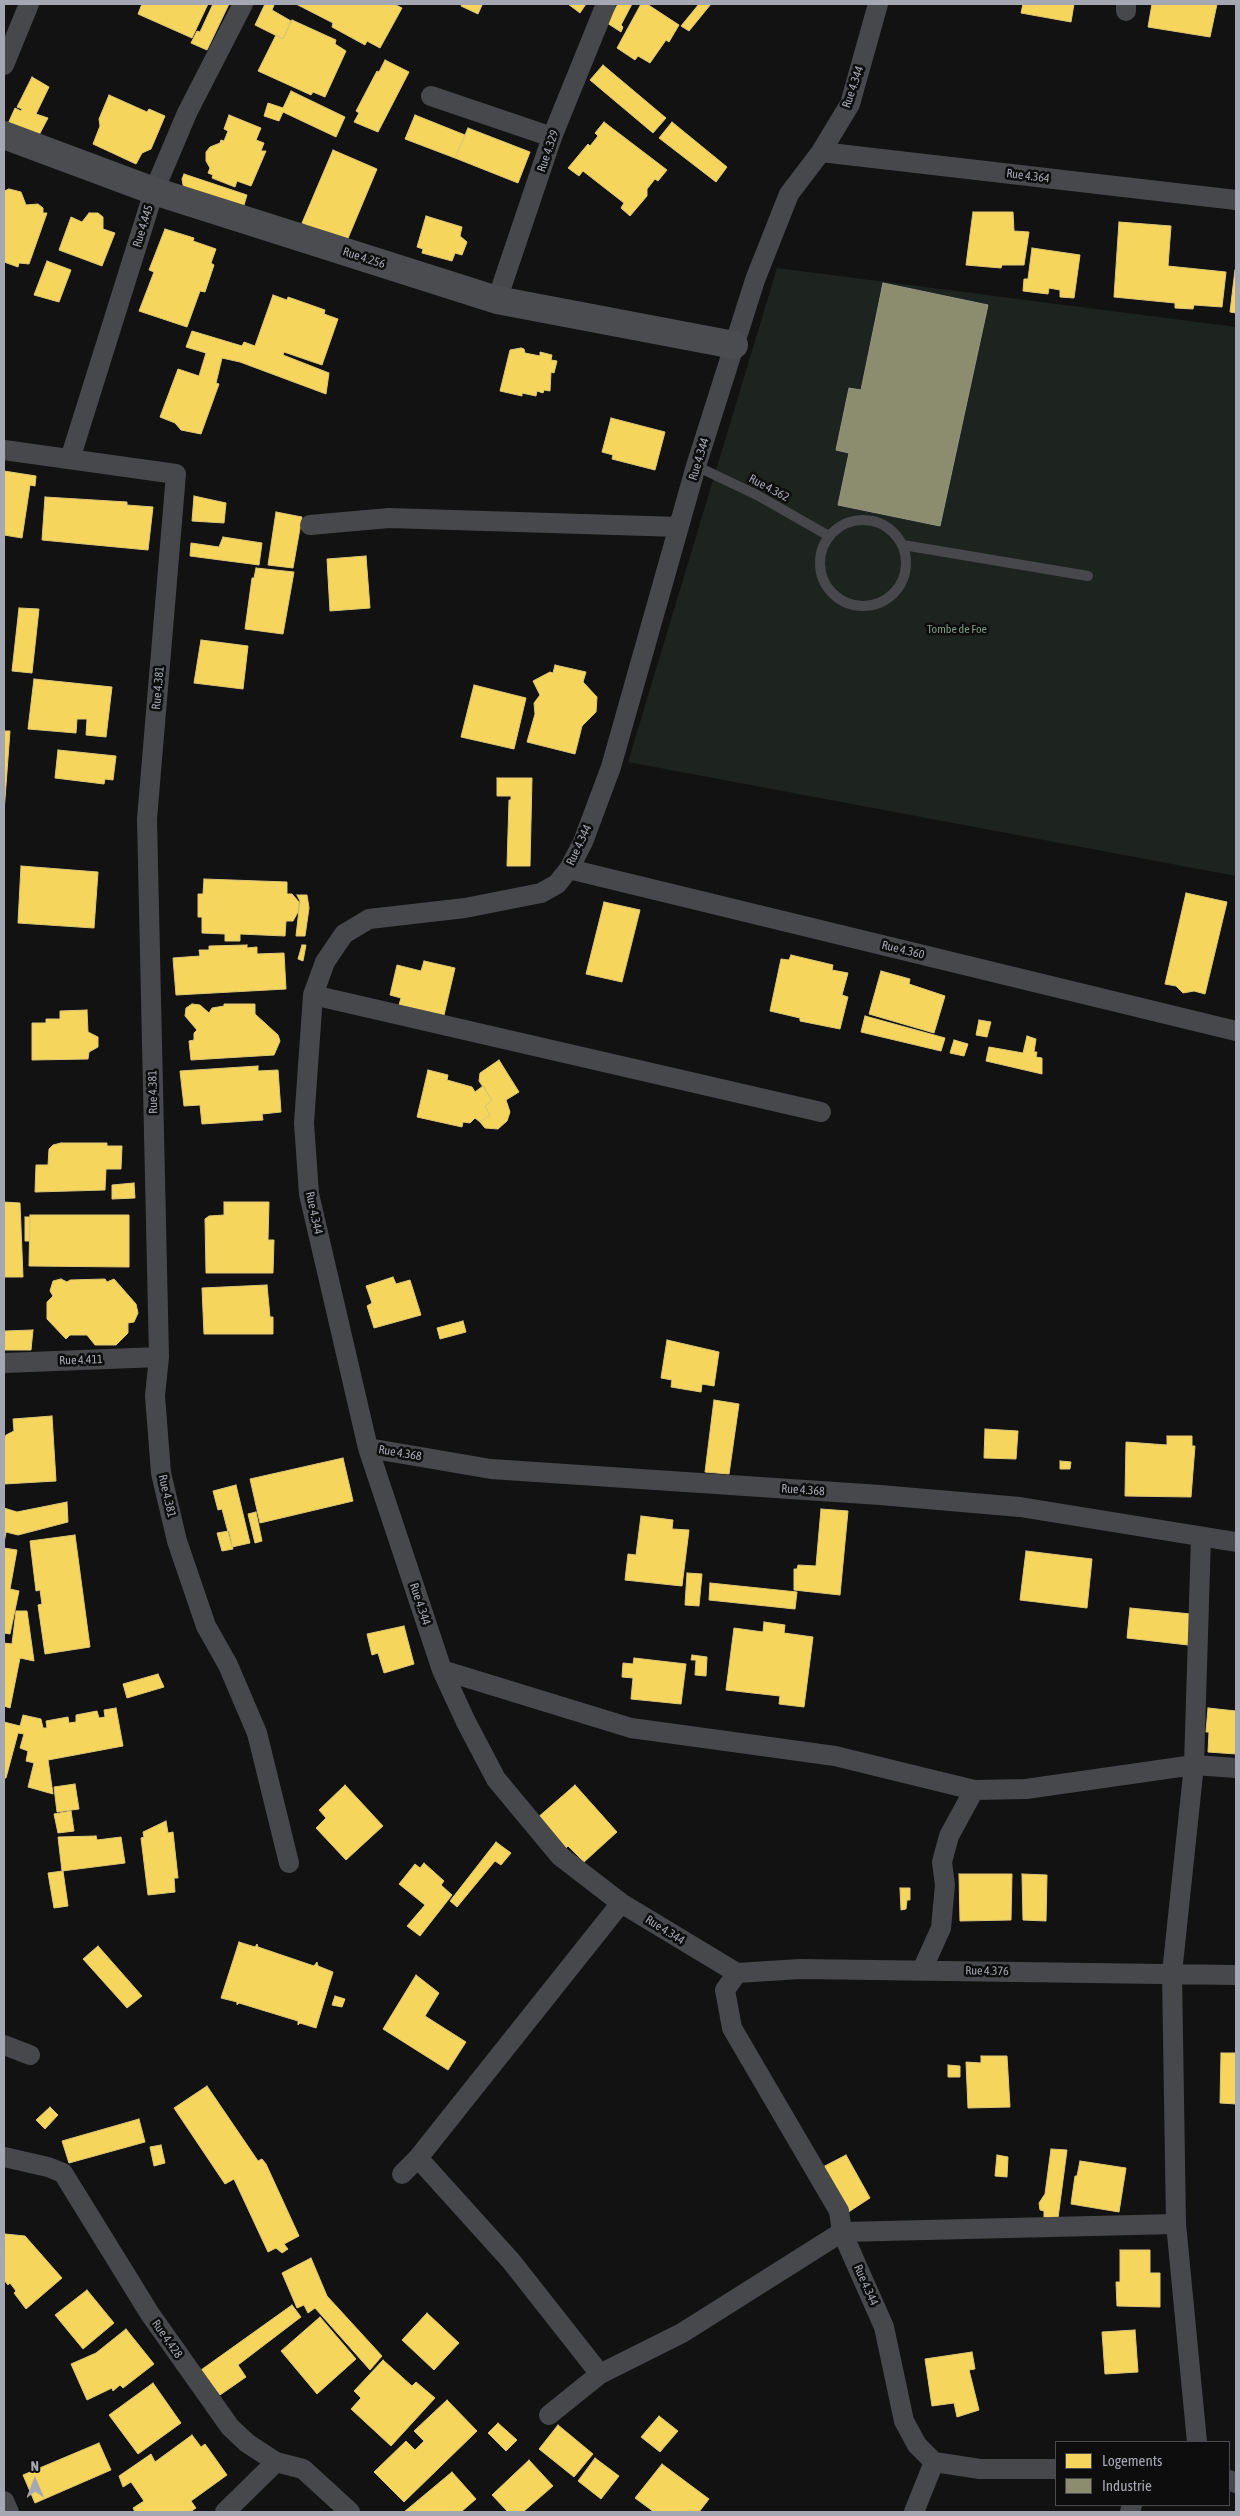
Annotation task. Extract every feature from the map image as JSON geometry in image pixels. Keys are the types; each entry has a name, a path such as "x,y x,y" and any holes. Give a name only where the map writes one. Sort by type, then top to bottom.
{"street":[{"path":"4,65 29,4"},
{"name":"Rue 4.445","path":"70,459 154,191 187,113 243,4"},
{"name":"Rue 4.329","path":"497,300 552,137 606,4"},
{"name":"Rue 4.344","path":"878,4 850,104 821,152 789,194 755,280 696,466 612,766 582,842 569,869 557,884 542,893 465,908 369,919 344,934 325,962 313,995 304,1122 310,1194 368,1448 442,1670 466,1722 496,1779 560,1856 621,1903 738,1973 725,1990 732,2028 839,2210 842,2232 884,2327 904,2421 918,2445 934,2462"},
{"path":"431,96 552,137"},
{"name":"Rue 4.256","path":"4,135 154,191 497,300 734,345"},
{"name":"Rue 4.364","path":"821,152 1236,200"},
{"name":"Rue 4.381","path":"4,450 176,474 147,819 159,1357 155,1396 161,1473 177,1541 206,1626 228,1665 258,1733 289,1863"},
{"path":"310,525 389,518 679,528"},
{"name":"Rue 4.360","path":"569,869 1236,1031"},
{"path":"313,995 821,1112"},
{"name":"Rue 4.411","path":"4,1363 159,1357"},
{"name":"Rue 4.368","path":"368,1448 490,1469 880,1495 1020,1507 1236,1542"},
{"path":"1197,2441 1176,2224 1172,1974 1194,1765 1201,1537"},
{"path":"442,1670 631,1728 834,1756 974,1790 1026,1789 1194,1765 1236,1768"},
{"path":"922,1970 941,1928 945,1885 942,1862 949,1836 974,1790"},
{"path":"402,2174 418,2158 621,1903"},
{"name":"Rue 4.376","path":"738,1973 800,1969 1236,1975"},
{"path":"4,2045 30,2055"},
{"name":"Rue 4.428","path":"4,2157 48,2166 63,2173 150,2314 230,2427 247,2444 276,2462 303,2469 350,2512"},
{"path":"418,2158 511,2261 600,2374"},
{"path":"549,2415 600,2374 682,2334 842,2232 1176,2224"},
{"path":"225,2512 276,2462"},
{"path":"914,2512 934,2462 980,2469 1055,2469"},
{"path":"4,2501 9,2512"}],"lane":[{"name":"Rue 4.362","path":"696,466 757,495 829,536"},
{"path":"874,521 894,533 902,545 906,567 897,590 877,604 865,606 841,600 832,592 822,577 820,558 829,536 849,522 874,521"},
{"path":"902,545 1088,576"}],"green space":[{"name":"Tombe de Foe","path":"777,268 1236,327 1236,876 628,762"}],"building: Logements":[{"path":"142,4 208,4 192,38 138,14"},
{"path":"213,4 229,4 207,50 191,43 197,31 200,32"},
{"path":"265,4 274,5 272,10 291,21 283,39 255,25"},
{"path":"296,4 394,4 402,8 380,48 367,41 365,45 332,27 333,23"},
{"path":"462,4 482,5 478,14 461,6"},
{"path":"568,4 586,4 580,13"},
{"path":"618,4 632,4 621,25 623,27 621,32 607,23"},
{"path":"641,4 647,4 679,25 669,42 666,40 650,63 638,56 635,60 617,48"},
{"path":"699,4 711,4 689,31 681,26"},
{"path":"1023,4 1074,4 1071,22 1021,13"},
{"path":"1152,4 1217,4 1210,37 1148,27"},
{"path":"292,20 336,40 335,44 346,51 325,97 313,92 311,95 258,71 276,35 283,39"},
{"path":"385,60 409,72 378,132 354,122 359,113 356,111 377,71 379,72"},
{"path":"603,65 666,118 653,133 590,80"},
{"path":"32,77 49,87 36,114 48,118 38,137 7,126 15,108 21,111 22,109 17,107"},
{"path":"291,91 345,117 336,137 283,112 279,121 264,116 268,103 283,108"},
{"path":"109,95 147,112 149,109 165,116 151,149 142,153 136,164 93,144 100,126 99,119"},
{"path":"229,115 261,128 256,140 264,143 261,151 266,151 251,186 237,181 235,187 212,178 213,175 208,173 210,168 206,161 206,152 210,147 220,143 221,140 224,141 228,131 224,129"},
{"path":"415,115 465,135 455,158 405,139"},
{"path":"604,122 667,170 658,181 655,179 647,189 647,196 630,216 621,208 624,203 583,171 579,176 568,168 588,144 590,146 598,136 595,133"},
{"path":"672,122 727,167 716,182 659,138"},
{"path":"468,128 530,152 518,183 455,158"},
{"path":"333,150 377,169 346,243 302,223"},
{"path":"184,174 247,195 241,215 185,196 182,179"},
{"path":"9,189 21,192 26,205 38,204 43,208 43,213 47,213 29,264 19,263 18,267 4,262 4,191"},
{"path":"973,212 1013,212 1014,231 1029,232 1024,265 1002,265 1001,268 966,265"},
{"path":"89,213 98,213 103,217 103,229 115,233 102,266 59,250 71,217 82,222"},
{"path":"426,216 462,227 460,236 467,242 462,255 455,253 452,261 422,253 423,249 417,247"},
{"path":"1119,222 1171,226 1168,266 1226,272 1222,307 1194,305 1193,309 1175,308 1175,303 1114,297"},
{"path":"165,229 194,238 193,241 216,249 211,263 214,265 205,292 200,291 187,327 139,311 154,272 149,270"},
{"path":"1032,248 1080,255 1074,298 1060,297 1060,290 1049,288 1048,294 1023,291 1024,279 1028,279"},
{"path":"47,261 71,270 59,302 34,295"},
{"path":"1236,270 1236,313 1230,312"},
{"path":"273,295 287,300 288,297 325,310 324,314 338,319 322,365 284,352 283,355 329,373 326,394 240,362 222,358 216,383 219,384 201,434 181,430 175,423 160,417 178,369 199,376 206,353 186,347 192,331 242,346 244,342 255,346"},
{"path":"524,349 525,353 540,356 540,352 552,355 551,360 557,361 554,373 551,372 550,391 544,390 543,393 537,391 536,396 522,393 522,396 500,391 510,350"},
{"path":"611,418 665,432 655,470 612,459 613,455 602,452"},
{"path":"4,471 36,476 35,486 30,485 22,538 4,535"},
{"path":"194,496 226,503 224,523 192,521"},
{"path":"45,497 127,502 127,505 153,507 148,550 42,540"},
{"path":"276,512 302,517 293,568 268,565"},
{"path":"223,537 262,543 259,565 190,556 191,543 219,547"},
{"path":"366,556 370,608 330,611 327,559"},
{"path":"256,568 294,572 283,634 245,629 252,578 254,578"},
{"path":"19,608 39,609 32,673 12,671"},
{"path":"201,640 248,646 243,689 194,683"},
{"path":"555,665 586,672 583,682 597,697 596,712 582,726 575,754 527,742 535,714 534,703 540,695 533,681 550,672 553,673"},
{"path":"34,679 112,687 106,737 86,735 87,719 77,719 76,733 28,729"},
{"path":"474,685 526,698 514,749 461,737"},
{"path":"4,731 10,731 4,812"},
{"path":"58,750 116,756 113,780 105,779 104,784 55,778"},
{"path":"497,778 532,778 530,866 507,866 509,800 511,800 511,796 497,796"},
{"path":"21,866 98,872 94,928 18,923"},
{"path":"204,879 287,882 287,894 292,894 299,902 298,912 293,921 286,921 285,936 240,934 240,941 225,941 225,934 202,933 202,917 198,917 198,894 203,894"},
{"path":"1186,893 1227,902 1205,994 1194,991 1183,993 1176,986 1165,984"},
{"path":"297,895 307,895 309,908 305,936 296,936 300,901"},
{"path":"604,902 640,910 622,982 586,974"},
{"path":"247,945 247,948 257,947 257,954 284,953 286,989 176,995 173,958 200,956 199,950 209,950 209,946"},
{"path":"302,945 306,945 303,961 298,959"},
{"path":"791,955 833,965 832,970 848,973 842,995 848,997 840,1029 800,1021 800,1018 770,1011 781,959 789,960"},
{"path":"424,961 455,968 444,1015 399,1005 401,998 390,995 397,965 421,971"},
{"path":"881,971 910,979 909,984 945,996 934,1033 869,1014"},
{"path":"192,1004 200,1005 209,1013 212,1008 224,1006 224,1004 255,1004 255,1014 278,1035 280,1041 274,1055 191,1060 189,1041 194,1040 194,1033 197,1030 185,1016 186,1008"},
{"path":"87,1010 88,1032 98,1037 98,1047 89,1052 88,1059 32,1060 32,1023 46,1023 46,1019 60,1019 60,1011"},
{"path":"865,1016 945,1038 941,1051 861,1032"},
{"path":"979,1020 991,1022 987,1037 976,1035"},
{"path":"1027,1036 1036,1039 1034,1052 1037,1052 1036,1057 1042,1058 1042,1074 986,1061 989,1047 1023,1053"},
{"path":"954,1040 968,1044 964,1056 950,1053"},
{"path":"499,1060 519,1092 506,1100 510,1112 507,1121 498,1129 485,1128 480,1122 490,1115 485,1106 492,1100 479,1081 480,1073"},
{"path":"258,1066 258,1071 278,1070 281,1112 262,1114 263,1120 202,1124 200,1105 184,1106 180,1071"},
{"path":"428,1070 448,1075 447,1080 472,1087 475,1092 483,1086 492,1100 485,1106 490,1115 480,1122 475,1118 470,1123 463,1122 462,1127 417,1117"},
{"path":"61,1143 107,1143 107,1146 122,1146 121,1169 106,1169 105,1190 35,1192 36,1165 48,1165 49,1149 53,1145"},
{"path":"134,1183 135,1198 112,1199 112,1185"},
{"path":"4,1202 20,1203 23,1277 4,1277"},
{"path":"224,1202 269,1202 268,1240 274,1240 273,1273 206,1273 205,1219 209,1216 224,1215"},
{"path":"30,1215 129,1215 129,1267 29,1266"},
{"path":"25,1217 30,1217 29,1241 25,1241"},
{"path":"393,1277 396,1284 410,1280 421,1315 374,1328 367,1306 372,1303 366,1286"},
{"path":"61,1279 67,1282 70,1280 105,1279 107,1282 114,1279 136,1304 138,1313 134,1322 128,1323 128,1333 116,1345 95,1345 87,1335 70,1335 66,1339 47,1319 47,1302 53,1296 50,1291 53,1281"},
{"path":"267,1285 270,1317 273,1317 273,1334 204,1334 202,1288"},
{"path":"463,1321 466,1332 440,1339 437,1328"},
{"path":"33,1330 31,1350 4,1350 5,1331"},
{"path":"667,1340 719,1352 714,1386 702,1384 701,1392 671,1387 672,1380 661,1378"},
{"path":"714,1400 739,1404 729,1474 705,1472"},
{"path":"52,1416 56,1481 4,1484 4,1439 6,1435 14,1431 13,1419"},
{"path":"985,1429 1018,1431 1016,1459 984,1458"},
{"path":"1167,1436 1192,1436 1192,1446 1195,1446 1191,1497 1125,1496 1126,1442 1167,1445"},
{"path":"343,1458 353,1501 260,1523 250,1479"},
{"path":"1060,1461 1071,1462 1070,1469 1060,1469"},
{"path":"236,1485 250,1543 232,1547 222,1509 218,1510 213,1491"},
{"path":"67,1502 68,1522 18,1535 6,1532 4,1543 4,1508 17,1512"},
{"path":"821,1509 848,1511 840,1595 794,1590 794,1569 797,1569 798,1565 816,1566"},
{"path":"256,1512 262,1541 255,1543 248,1514"},
{"path":"641,1516 673,1520 672,1529 689,1530 682,1586 625,1580 628,1554 636,1555"},
{"path":"229,1531 233,1549 222,1551 217,1533"},
{"path":"75,1535 90,1647 45,1654 38,1605 42,1604 40,1590 36,1591 30,1541"},
{"path":"4,1548 17,1550 10,1589 19,1591 10,1634 4,1633"},
{"path":"1026,1551 1092,1559 1087,1608 1020,1600"},
{"path":"687,1573 702,1574 699,1606 685,1605"},
{"path":"710,1583 797,1592 795,1609 709,1600"},
{"path":"1130,1608 1191,1614 1188,1645 1127,1638"},
{"path":"16,1611 27,1611 34,1661 20,1658 10,1708 4,1706 4,1643 12,1644"},
{"path":"764,1622 785,1625 784,1633 813,1637 804,1707 779,1704 780,1696 726,1690 734,1628 763,1632"},
{"path":"404,1626 414,1664 384,1673 378,1653 372,1655 367,1634"},
{"path":"692,1655 707,1657 706,1676 695,1675 696,1660 691,1660"},
{"path":"634,1658 686,1664 681,1704 631,1699 633,1678 622,1677 623,1663 633,1664"},
{"path":"158,1674 164,1687 127,1698 123,1684"},
{"path":"116,1708 123,1746 48,1760 53,1794 28,1787 34,1763 26,1761 28,1751 20,1748 24,1734 18,1733 6,1778 4,1778 4,1722 20,1726 23,1715 41,1719 43,1728 47,1728 46,1721 68,1717 69,1723 76,1722 76,1715 97,1711 99,1718 105,1717 104,1710"},
{"path":"1208,1708 1236,1711 1236,1754 1208,1752 1209,1732 1206,1732"},
{"path":"75,1784 79,1809 57,1812 54,1787"},
{"path":"345,1785 383,1826 346,1860 316,1828 326,1818 319,1810"},
{"path":"575,1785 617,1832 584,1862 568,1846 564,1850 536,1819"},
{"path":"71,1811 74,1831 58,1833 54,1814"},
{"path":"166,1821 168,1833 173,1832 178,1878 174,1878 175,1892 148,1895 141,1838 144,1837 143,1832"},
{"path":"96,1836 97,1840 121,1837 125,1863 62,1871 58,1837"},
{"path":"496,1842 511,1853 501,1865 495,1861 457,1907 450,1901"},
{"path":"424,1863 444,1881 441,1885 452,1895 420,1936 407,1926 425,1905 399,1884 415,1864 420,1868"},
{"path":"63,1871 68,1906 54,1908 48,1873"},
{"path":"959,1874 1012,1874 1011,1920 960,1921"},
{"path":"1022,1874 1047,1875 1046,1921 1023,1920"},
{"path":"900,1888 910,1888 910,1900 907,1900 906,1909 901,1910"},
{"path":"239,1942 255,1947 257,1944 258,1947 314,1966 317,1962 318,1966 333,1972 316,2028 300,2023 298,2025 298,2021 239,2003 237,2005 237,2002 221,1998"},
{"path":"98,1946 142,1996 127,2008 83,1959"},
{"path":"416,1975 439,1993 425,2016 466,2042 448,2070 383,2029"},
{"path":"335,1996 345,1999 342,2007 332,2005"},
{"path":"1221,2053 1236,2053 1236,2104 1220,2103"},
{"path":"981,2056 1007,2056 1010,2107 968,2108 966,2062 981,2063"},
{"path":"948,2065 960,2066 960,2077 948,2077"},
{"path":"207,2086 258,2161 262,2159 266,2164 299,2236 284,2244 288,2249 282,2253 276,2248 268,2252 234,2179 225,2184 174,2108"},
{"path":"50,2107 58,2115 45,2129 36,2120"},
{"path":"139,2119 145,2142 69,2163 62,2141"},
{"path":"161,2145 165,2163 154,2166 150,2147"},
{"path":"1051,2149 1067,2150 1058,2218 1044,2217 1044,2211 1040,2210 1039,2203 1045,2194"},
{"path":"846,2155 870,2198 847,2213 821,2168"},
{"path":"997,2155 1008,2157 1007,2177 995,2176"},
{"path":"1080,2161 1126,2168 1119,2212 1071,2204 1075,2176 1077,2176"},
{"path":"5,2234 25,2236 62,2278 26,2309 14,2293 16,2291 10,2283 8,2285 4,2280"},
{"path":"1120,2250 1150,2250 1150,2273 1160,2273 1160,2307 1117,2306 1116,2282 1120,2282"},
{"path":"311,2258 327,2296 382,2356 370,2370 315,2308 308,2313 304,2305 297,2308 282,2273"},
{"path":"87,2290 114,2323 83,2349 55,2315"},
{"path":"292,2305 301,2317 238,2365 246,2377 220,2395 201,2370"},
{"path":"427,2313 459,2343 434,2370 402,2340"},
{"path":"320,2317 356,2359 317,2394 281,2351"},
{"path":"126,2329 154,2364 123,2388 120,2385 113,2391 112,2388 87,2400 71,2364 96,2353"},
{"path":"1135,2330 1138,2372 1105,2374 1102,2332"},
{"path":"972,2352 975,2369 969,2370 979,2410 957,2417 954,2403 932,2406 925,2359"},
{"path":"383,2360 412,2386 416,2382 435,2398 391,2446 351,2409 361,2398 354,2391"},
{"path":"153,2383 181,2423 138,2454 109,2415"},
{"path":"447,2400 477,2431 404,2502 374,2472 406,2441 415,2450 424,2441 414,2431"},
{"path":"659,2416 678,2431 660,2452 641,2437"},
{"path":"498,2423 517,2440 506,2451 488,2433"},
{"path":"558,2425 593,2454 574,2477 539,2449"},
{"path":"192,2435 201,2447 205,2444 227,2475 191,2501 196,2508 190,2512 135,2512 133,2508 144,2501 131,2482 123,2487 119,2476 151,2454 155,2462"},
{"path":"99,2443 111,2470 35,2503 23,2475"},
{"path":"595,2458 619,2476 601,2499 578,2481"},
{"path":"529,2460 553,2486 523,2512 508,2512 492,2495"},
{"path":"662,2464 709,2499 699,2512 654,2512 635,2498"},
{"path":"452,2472 476,2499 461,2512 404,2512"}],"building: Industrie":[{"path":"883,283 988,305 940,526 838,505 849,453 836,450 849,388 861,390"}]}
